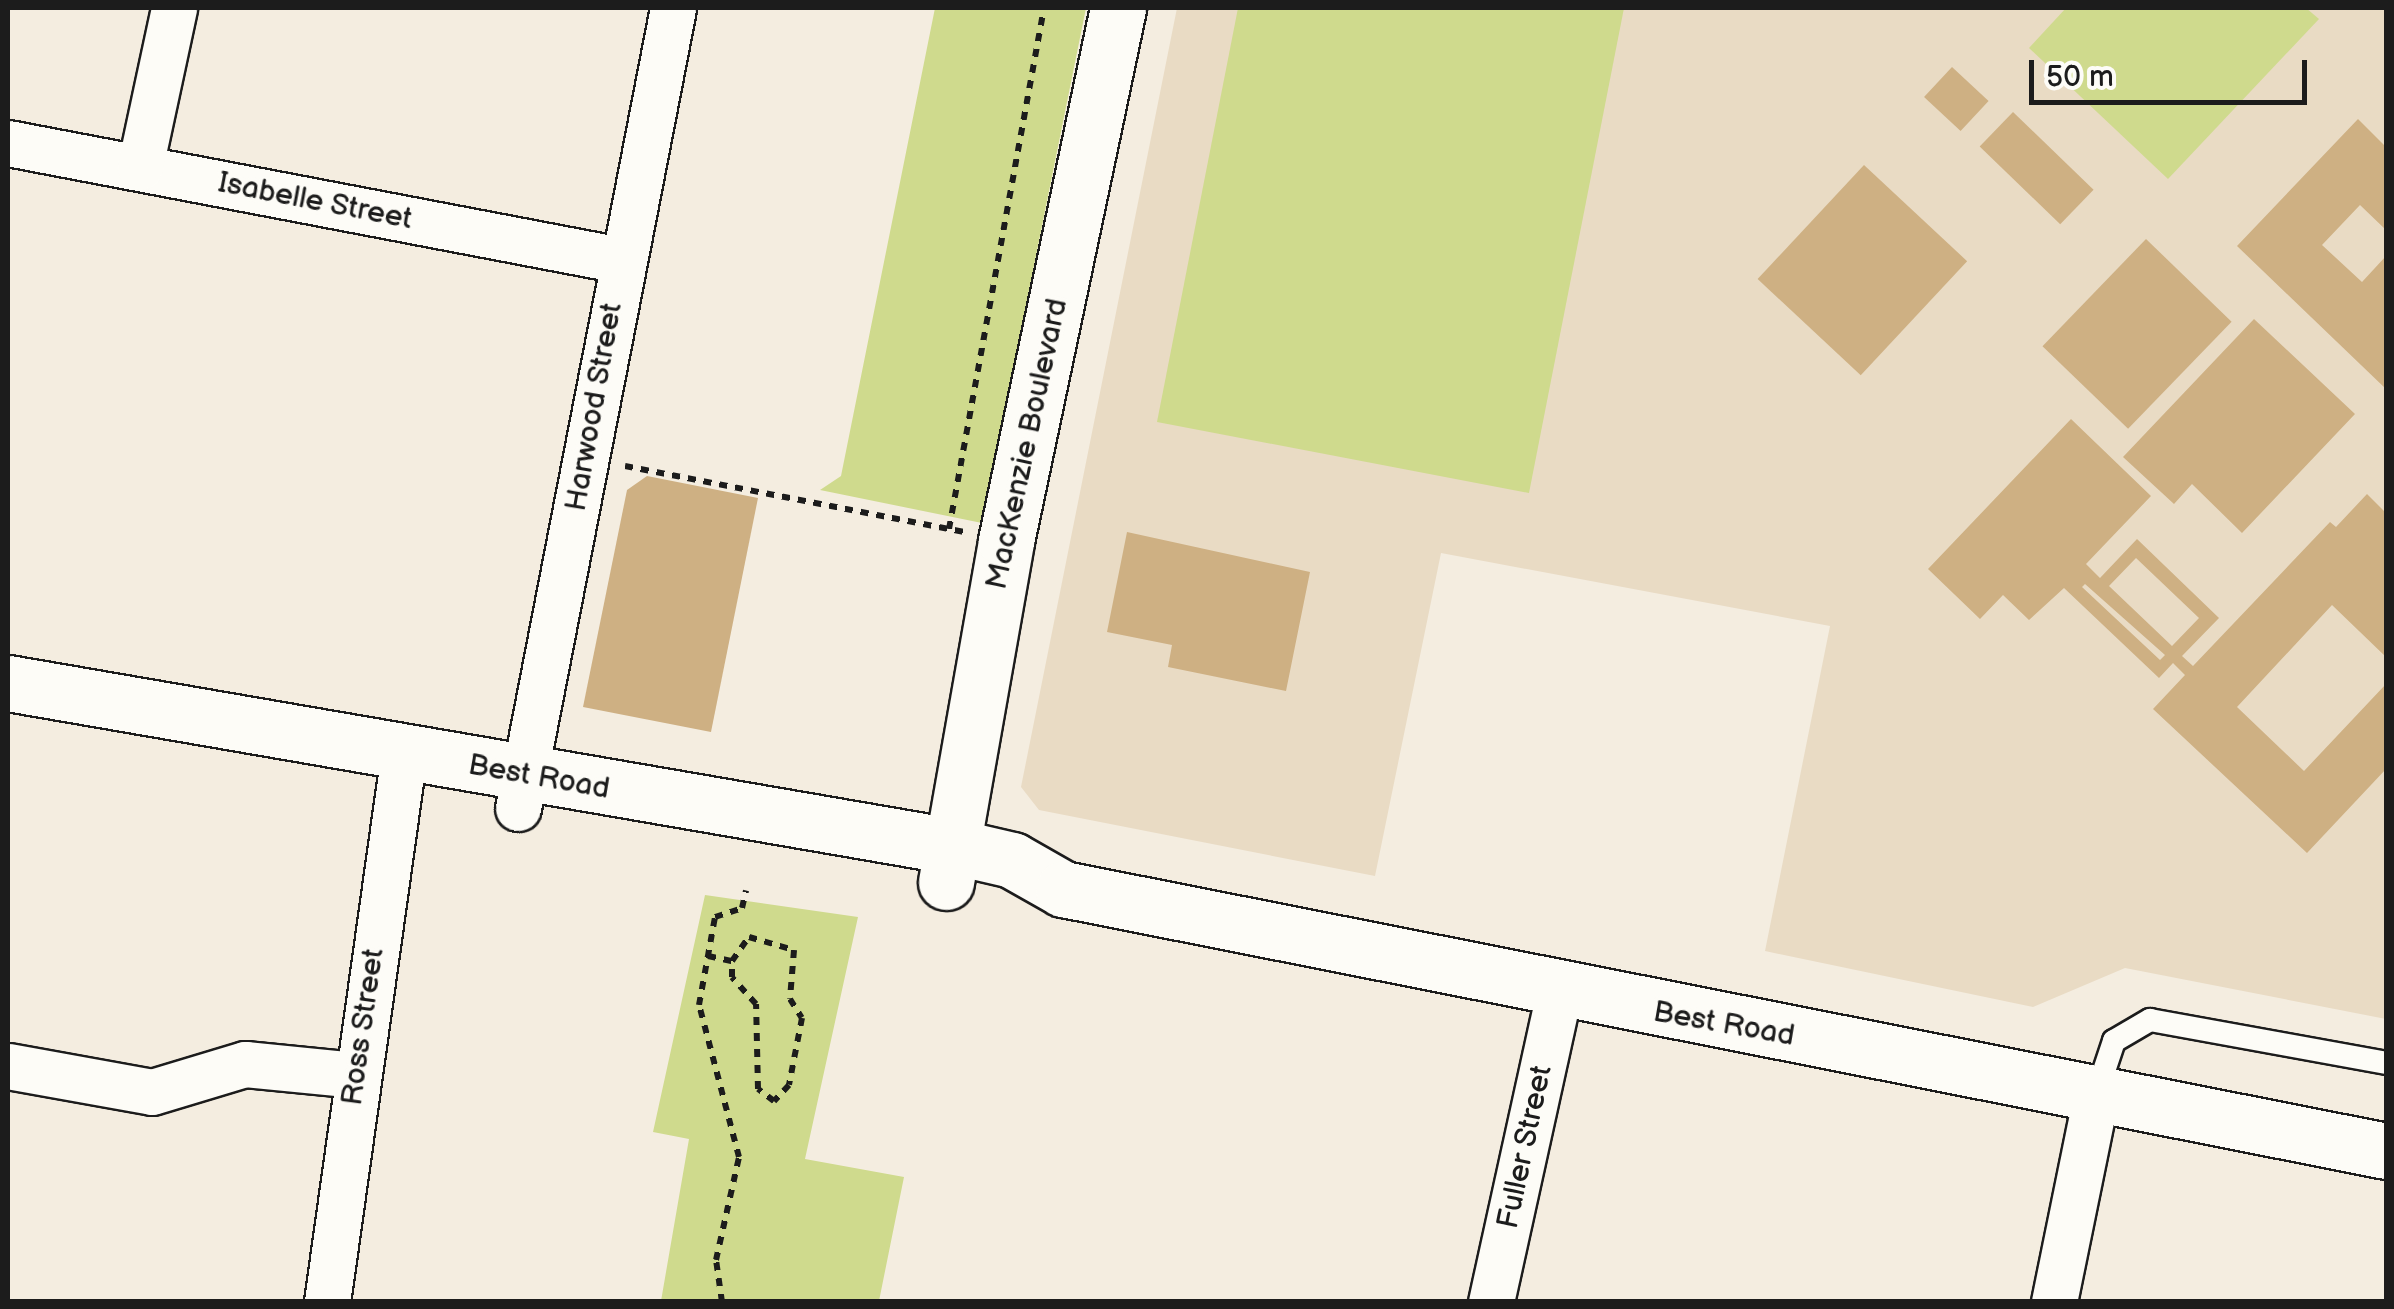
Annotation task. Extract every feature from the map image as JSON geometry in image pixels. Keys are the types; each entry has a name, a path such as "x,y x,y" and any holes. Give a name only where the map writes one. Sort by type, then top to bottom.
{"main road":[{"name":"MacKenzie Boulevard","path":"949,864 1006,541 1118,8"},
{"name":"Best Road","path":"8,684 521,792 949,864 1012,860 1063,888 1559,992 2386,1151"},
{"name":"Best Road","path":"8,712 401,769"}],"street":[{"path":"140,168 174,8"},
{"name":"Harwood Street","path":"521,792 673,8"},
{"name":"Isabelle Street","path":"8,143 622,260"},
{"name":"Ross Street","path":"327,1302 401,769"},
{"name":"Fuller Street","path":"1491,1302 1559,992"},
{"path":"8,1066 152,1092 245,1064 356,1075"},
{"path":"2054,1302 2096,1095"}],"lane":[{"path":"2096,1095 2114,1041 2150,1020 2386,1063"}],"path":[{"path":"949,529 1044,8"},
{"path":"586,458 1006,541"},
{"path":"722,1302 716,1260 739,1157 699,1004 715,917 742,908 746,890"},
{"path":"749,937 785,944 797,960 790,999 802,1018 790,1085 774,1101 758,1089 756,1004 732,978 732,961 749,937"},
{"path":"708,956 732,961"}],"shaded area":[{"path":"1177,8 2386,8 2386,1019 2125,968 2033,1007 1765,951 1830,626 1441,553 1375,876 1039,810 1021,787"}],"green space":[{"path":"935,8 1086,8 982,523 820,490 841,476"},
{"path":"1238,8 1624,8 1529,493 1157,422"},
{"path":"2066,8 2306,8 2319,19 2168,179 2029,48"},
{"path":"705,895 858,917 805,1159 904,1177 879,1301 661,1301 689,1139 653,1132"}],"building":[{"path":"1952,67 1989,101 1961,131 1924,97"},
{"path":"2013,112 2094,190 2060,224 1980,147"},
{"path":"2358,119 2386,147 2386,230 2360,205 2322,245 2362,282 2386,256 2386,389 2237,246"},
{"path":"1864,165 1967,261 1861,375 1758,279"},
{"path":"2146,239 2232,322 2128,429 2042,346"},
{"path":"2254,319 2355,414 2242,533 2192,484 2174,504 2123,457"},
{"path":"2071,419 2151,496 2086,564 2100,578 2137,539 2219,618 2182,656 2193,666 2330,522 2336,527 2367,494 2386,513 2386,657 2332,605 2237,707 2304,771 2386,684 2386,769 2307,853 2153,709 2185,675 2173,663 2159,678 2064,588 2029,620 2003,595 1980,619 1928,569","holes":["2136,558 2199,618 2172,646 2109,586","2085,584 2165,655 2160,660 2082,587"]},
{"path":"647,476 758,498 711,732 583,707 627,490"},
{"path":"1127,532 1310,572 1286,691 1168,667 1172,645 1107,632"}]}
